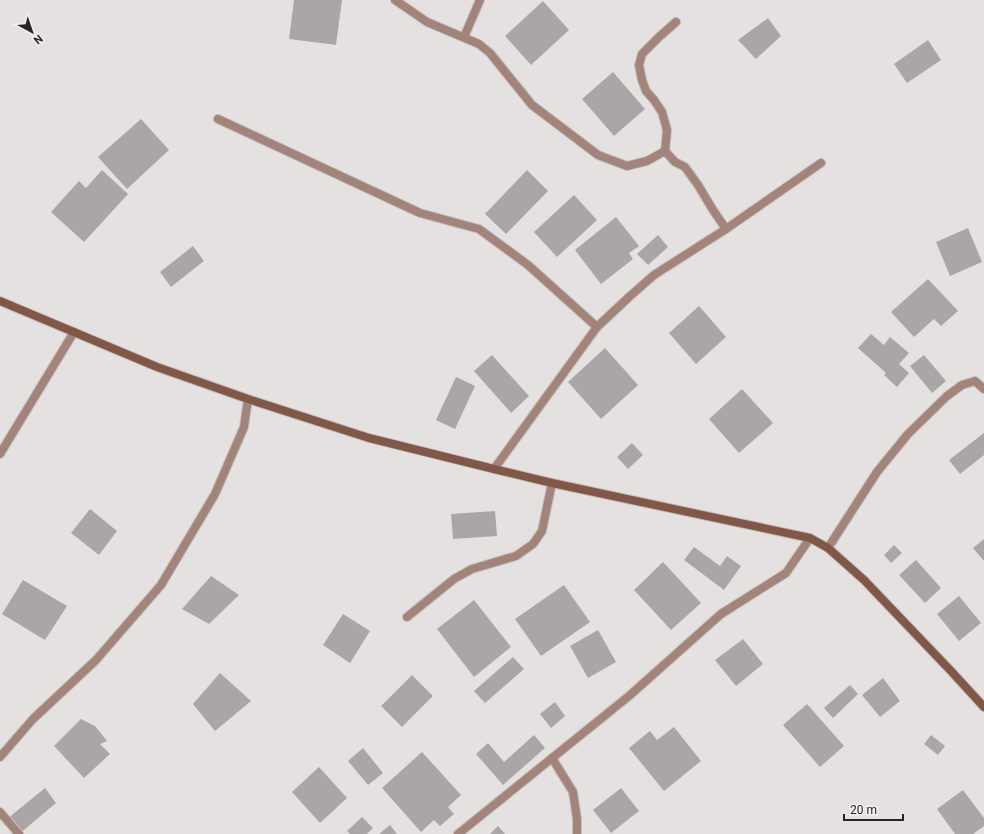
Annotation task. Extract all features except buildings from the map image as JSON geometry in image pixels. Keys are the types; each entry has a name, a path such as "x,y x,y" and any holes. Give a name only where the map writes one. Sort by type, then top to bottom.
{"street":[{"path":"395,0 427,22 479,44 490,53 532,105 598,155 627,166 647,161 665,152"},
{"path":"464,37 480,0"},
{"path":"665,152 668,130 662,112 646,91 639,65 642,54 676,22"},
{"path":"218,118 420,213 479,229 528,265 597,327"},
{"path":"665,152 675,162 685,167 726,228"},
{"path":"494,469 597,327 629,297 654,276 821,163"},
{"path":"0,301 157,367 248,399 370,438 552,483 810,538 828,548 864,580 984,706"},
{"path":"0,454 74,332"},
{"path":"828,548 877,472 908,434 947,396 962,385 975,381 984,389"},
{"path":"0,757 33,719 96,660 161,585 215,494 244,427 248,399"},
{"path":"407,617 454,579 472,569 516,556 533,544 542,531 552,483"},
{"path":"458,834 629,696 721,614 786,573 810,538"},
{"path":"552,758 573,792 577,819 577,834"},
{"path":"0,812 19,834"}]}
